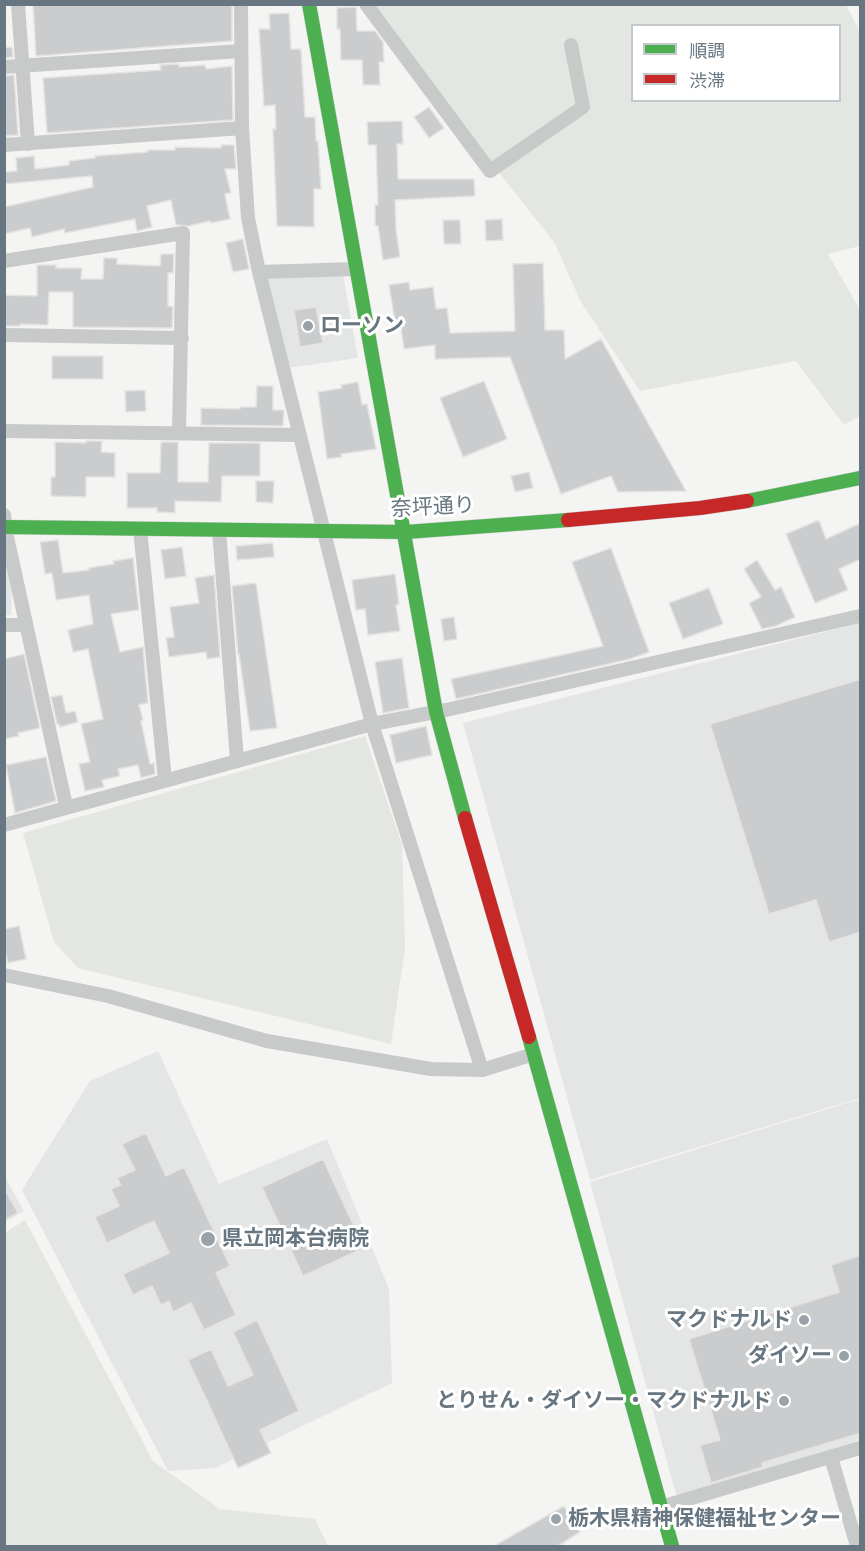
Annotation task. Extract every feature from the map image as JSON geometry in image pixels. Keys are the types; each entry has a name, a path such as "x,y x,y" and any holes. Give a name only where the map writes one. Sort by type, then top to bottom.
{"main road":[{"path":"309,4 406,532 436,712 672,1546"},
{"name":"奈坪通り","path":"4,527 406,532 700,508 769,498 861,478"}],"street":[{"path":"18,4 28,144"},
{"path":"240,4 242,128 248,218 259,272 372,724 482,1070"},
{"path":"366,4 490,171 583,107 571,45"},
{"path":"4,67 241,51"},
{"path":"4,145 242,128"},
{"path":"4,261 183,233 179,432"},
{"path":"259,272 356,269"},
{"path":"4,335 182,338"},
{"path":"4,430 298,435"},
{"path":"4,515 4,527 66,806"},
{"path":"140,529 165,780"},
{"path":"219,530 237,760"},
{"path":"4,825 66,806 372,724 436,712 861,616"},
{"path":"4,625 26,625"},
{"path":"4,975 108,996 267,1041 431,1069 482,1070 534,1054"},
{"path":"661,1507 861,1448"},
{"path":"831,1457 857,1546"}],"shaded area":[{"path":"370,5 846,5 860,32 860,246 828,254 860,310 860,416 844,425 796,361 640,391 581,302 554,242 424,78"},
{"path":"343,275 358,358 288,368 267,278"},
{"path":"4,557 12,585 11,615 5,615"},
{"path":"860,623 860,1098 590,1180 463,723"},
{"path":"365,736 402,845 405,948 391,1044 78,968 54,942 23,833"},
{"name":"県立岡本台病院","path":"158,1051 219,1184 327,1139 389,1289 392,1383 215,1468 168,1471 22,1190 90,1081"},
{"path":"860,1099 860,1440 677,1498 590,1182"},
{"path":"4,1175 24,1211 5,1222 4,1222"},
{"path":"25,1220 153,1461 220,1509 315,1519 328,1546 5,1546 5,1233"}],"building":[{"path":"33,4 232,4 232,41 36,56"},
{"path":"356,7 357,31 375,31 383,42 384,62 379,62 380,85 363,85 362,60 341,60 337,8"},
{"path":"289,13 291,49 301,49 305,117 315,117 316,141 318,141 321,189 314,189 314,227 277,226 273,129 276,129 275,105 264,106 259,29 270,29 269,14"},
{"path":"12,47 13,57 4,58 4,48"},
{"path":"179,64 179,67 205,65 206,69 232,66 233,120 47,133 43,78 161,70 160,65"},
{"path":"14,75 18,135 4,136 4,76"},
{"path":"429,107 444,128 429,138 414,117"},
{"path":"402,121 403,144 397,144 398,179 474,179 475,196 395,200 400,257 383,260 378,226 375,226 375,205 378,205 376,145 368,145 367,122"},
{"path":"221,145 234,145 236,169 225,169 231,193 225,194 230,219 188,226 176,225 171,200 147,206 152,227 137,231 135,219 65,233 64,229 32,237 30,228 4,234 4,207 93,187 92,176 4,184 4,172 17,171 16,158 34,156 35,169 69,165 69,161 95,158 95,156 148,152 148,150 175,150 175,147 221,148"},
{"path":"502,219 503,240 486,241 485,220"},
{"path":"443,220 460,220 461,244 444,244"},
{"path":"243,239 249,269 233,272 226,243"},
{"path":"161,254 174,254 173,273 168,273 168,306 173,307 172,328 73,327 73,292 49,292 48,325 4,326 4,295 37,296 37,265 82,268 81,279 103,279 104,258 117,258 117,264 160,266"},
{"path":"543,263 545,330 564,330 565,359 601,339 686,491 618,492 611,476 561,494 510,357 435,359 435,345 404,349 400,321 395,322 389,285 409,282 410,290 433,287 436,309 447,308 450,333 515,331 513,264"},
{"name":"ローソン","path":"316,307 323,343 300,347 294,310"},
{"path":"52,356 103,356 103,379 52,379"},
{"path":"484,381 507,439 463,457 440,398"},
{"path":"358,382 362,405 367,404 376,449 341,454 342,457 327,459 318,392 342,388 341,385"},
{"path":"257,386 273,386 273,410 284,410 283,426 201,425 201,408 256,407"},
{"path":"145,390 146,411 126,412 125,391"},
{"path":"86,441 102,441 101,452 115,453 115,477 86,477 86,497 51,496 51,477 55,477 55,442 86,443"},
{"path":"161,442 178,442 178,482 208,482 209,443 260,443 260,476 222,476 221,502 175,501 175,513 157,512 157,508 127,508 127,473 160,473"},
{"path":"529,472 533,488 515,492 511,476"},
{"path":"256,481 274,481 273,503 256,502"},
{"path":"819,520 826,539 861,523 861,559 839,569 848,590 815,603 786,534"},
{"path":"58,540 63,573 89,570 88,568 114,564 113,561 133,558 139,610 111,614 120,652 143,647 148,703 139,705 150,764 154,763 155,774 141,778 138,765 118,769 120,776 102,780 104,787 85,791 79,764 90,762 81,724 103,719 88,649 73,652 68,630 93,624 89,595 56,600 52,573 45,574 40,542"},
{"path":"273,543 274,557 237,560 236,546"},
{"path":"182,547 186,576 165,579 161,550"},
{"path":"611,548 649,652 630,659 456,699 451,679 603,646 572,562"},
{"path":"757,560 775,590 781,587 795,617 776,626 762,629 749,603 761,597 744,569"},
{"path":"395,574 400,631 368,635 365,609 356,610 352,580"},
{"path":"214,575 220,657 207,659 206,652 169,657 166,638 174,637 170,607 199,603 195,578"},
{"path":"256,583 277,728 250,731 238,655 232,586"},
{"path":"709,588 723,624 683,639 669,603"},
{"path":"454,617 457,639 444,641 441,619"},
{"path":"24,654 40,728 4,739 4,659"},
{"path":"402,658 409,708 383,713 375,662"},
{"path":"861,679 861,932 829,942 816,900 769,914 710,724"},
{"path":"62,695 66,713 75,711 78,722 60,727 57,724 51,697"},
{"path":"426,726 432,755 396,763 390,735"},
{"path":"46,757 56,801 15,813 6,765"},
{"path":"19,926 26,959 8,963 4,947 4,929"},
{"path":"146,1133 166,1176 184,1167 230,1266 216,1273 236,1315 204,1330 191,1303 173,1312 169,1301 161,1305 152,1286 133,1295 123,1274 169,1253 154,1221 107,1243 95,1217 119,1206 111,1189 121,1185 117,1178 135,1170 122,1144"},
{"path":"323,1159 364,1248 303,1276 262,1187"},
{"path":"4,1188 18,1213 4,1220"},
{"name":"とりせん・ダイソー・マクドナルド","path":"861,1255 861,1433 762,1463 763,1467 711,1483 700,1445 720,1440 689,1339 839,1292 831,1265"},
{"path":"257,1320 299,1411 260,1430 271,1453 238,1468 188,1360 211,1349 228,1386 253,1375 233,1332"},
{"name":"栃木県精神保健福祉センター","path":"564,1506 580,1532 558,1546 494,1546"}],"traffic: fast":[{"path":"309,4 436,712 465,818"},
{"path":"747,501 860,478"},
{"path":"4,527 406,532 568,520"},
{"path":"529,1037 672,1546"}],"traffic: jam":[{"path":"568,520 700,508 747,501"},
{"path":"465,818 529,1037"}],"place":[{"name":"ローソン","path":"308,326"},
{"name":"県立岡本台病院","path":"208,1239"},
{"name":"マクドナルド","path":"804,1320"},
{"name":"ダイソー","path":"844,1356"},
{"name":"とりせん・ダイソー・マクドナルド","path":"784,1401"},
{"name":"栃木県精神保健福祉センター","path":"556,1519"}]}
